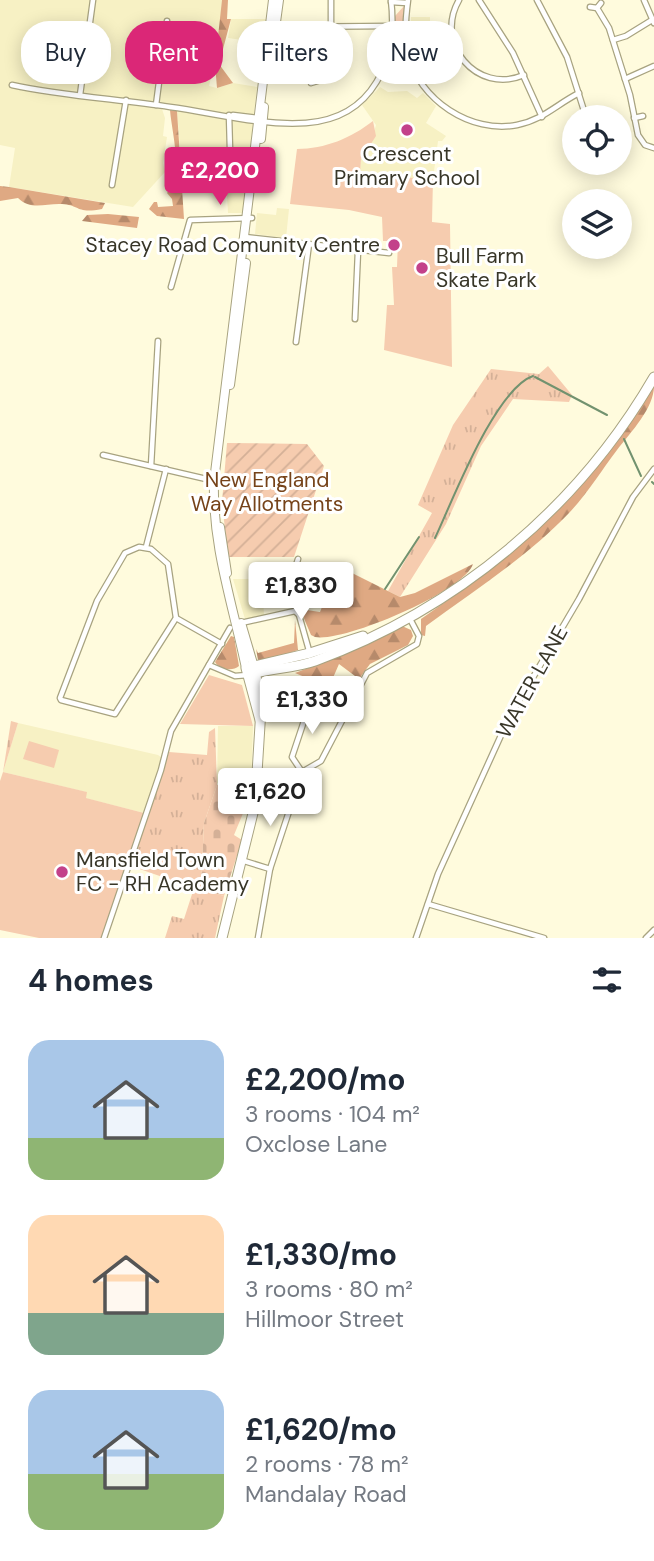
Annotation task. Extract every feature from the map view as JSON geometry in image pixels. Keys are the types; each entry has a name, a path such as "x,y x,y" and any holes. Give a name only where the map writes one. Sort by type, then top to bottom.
{"highway":[{"path":"258,687 270,676 377,633 409,616 480,572 523,540 558,506 618,434 654,377"},
{"path":"251,671 312,657"},
{"path":"251,671 286,669"},
{"path":"222,938 256,805 261,722 258,687 251,671"},
{"path":"251,671 261,722"}],"main road":[{"path":"273,0 273,21"},
{"path":"274,21 279,0"},
{"path":"249,218 264,84"},
{"path":"251,671 236,625 218,551 216,482 259,119"}],"street":[{"path":"80,94 93,0"},
{"path":"331,0 331,21"},
{"path":"450,21 458,0"},
{"path":"479,0 500,30 542,117"},
{"path":"537,0 567,57 582,105"},
{"path":"613,40 653,22 644,0"},
{"path":"391,21 391,1 408,1 408,21"},
{"path":"590,7 599,5 613,40 638,135 645,145 654,148"},
{"path":"156,105 167,20"},
{"path":"463,60 485,76 510,79 524,75"},
{"path":"625,79 654,66"},
{"path":"12,85 259,119 308,123 333,117 371,92 377,84"},
{"path":"423,84 440,104 472,121 515,125 542,117 579,93"},
{"path":"113,185 126,100"},
{"path":"229,115 230,150 255,152"},
{"path":"634,118 643,116"},
{"path":"171,287 190,220 249,218"},
{"path":"247,237 389,253"},
{"path":"296,342 309,244"},
{"path":"355,319 358,251"},
{"path":"151,466 158,341"},
{"path":"103,455 216,482"},
{"path":"146,547 166,469"},
{"name":"WATER LANE","path":"416,938 446,856 508,720 636,491 654,469"},
{"path":"146,547 168,564 176,618 115,714 60,700 97,601 125,553 146,547"},
{"path":"295,611 298,605 292,578 298,559"},
{"path":"270,582 292,578"},
{"path":"104,938 171,731 209,665 236,625 295,611"},
{"path":"295,611 299,615 312,657"},
{"path":"302,772 313,769 321,761 367,673 417,644 419,636 409,616"},
{"path":"176,618 222,643"},
{"path":"209,665 231,674 251,671"},
{"path":"302,702 342,719"},
{"path":"302,772 292,757 309,706"},
{"path":"258,938 270,869 302,772"},
{"path":"241,860 270,869"},
{"path":"428,904 544,938"},
{"path":"646,938 654,930"}],"shaded area":[{"path":"0,0 222,0 221,21 125,21 125,84 209,84 217,88 233,83 257,87 243,213 228,213 227,196 203,192 202,185 183,186 177,111 162,109 165,118 163,136 167,137 163,163 165,172 133,207 9,187 15,148 0,145"},
{"path":"411,17 430,17 430,21 411,21"},
{"path":"231,19 267,19 237,21 237,39 228,38"},
{"name":"Crescent Primary School","path":"380,87 388,92 407,91 417,98 423,93 436,106 426,123 446,136 442,141 438,141 433,179 360,175 361,159 369,149 376,125 362,105"},
{"path":"277,208 289,209 286,238 255,234 257,213 276,215"},
{"path":"233,579 262,579 264,615 245,619"},
{"path":"18,723 158,755 162,758 144,813 85,798 86,792 3,772"},
{"path":"218,726 253,726 251,784 217,783"}],"green space":[{"path":"222,0 228,0 227,19 231,19 223,49 223,21 220,21"},
{"path":"404,6 404,21 395,21 395,16"},
{"path":"223,69 233,83 217,88 217,84 223,84"},
{"path":"170,110 177,111 184,219 157,216 149,209 154,202 157,202 158,207 173,206 167,193 175,176 176,165"},
{"path":"373,121 376,136 361,159 360,175 433,179 432,222 450,224 452,367 384,350 387,305 394,305 392,267 397,267 398,241 383,241 382,217 349,210 290,204 297,149 318,147 337,141 356,133"},
{"path":"0,186 105,203 102,209 83,210 62,204 33,205 18,198 0,201"},
{"path":"87,215 139,217 137,228 82,221"},
{"path":"548,366 572,395 569,402 513,399 481,446 446,524 400,597 388,591 432,513 418,505 453,425 491,369 539,374"},
{"path":"654,386 650,403 641,419 569,513 518,559 426,626 425,636 421,635 421,619 522,543 579,488 630,424"},
{"name":"New England Way Allotments","path":"227,443 307,444 324,466 294,557 228,557 222,502"},
{"path":"473,564 465,575 449,588 427,601 350,632 330,637 315,637 311,635 300,609 320,612 338,566 400,597 415,593"},
{"path":"295,620 298,650 263,662 258,660 256,649 258,653 294,643"},
{"path":"402,626 411,630 413,636 408,645 370,664 359,679 339,664 329,687 295,673 337,657"},
{"path":"231,636 234,637 239,666 226,669 215,662"},
{"path":"209,675 242,685 253,726 180,724"},
{"path":"11,721 18,723 3,772"},
{"path":"215,728 217,785 204,823 201,889 224,896 215,938 165,938 172,916 184,919 194,888 131,866 131,863 169,752 207,755 209,732"},
{"path":"29,741 59,750 54,768 23,759"},
{"name":"Mansfield Town FC - RH Academy","path":"3,772 87,792 86,798 144,813 102,938 39,938 0,930 0,781"},
{"path":"217,785 247,785 246,806 234,835 242,840 224,896 201,889 204,823"}],"waterway":[{"path":"435,538 490,423 504,401 519,385 533,376"},
{"path":"535,377 607,415"},
{"path":"624,439 641,476"},
{"path":"385,589 419,537"}],"place":[{"name":"Crescent Primary School","path":"407,130"},
{"name":"Stacey Road Comunity Centre","path":"394,245"},
{"name":"Bull Farm Skate Park","path":"422,268"},
{"name":"Mansfield Town FC - RH Academy","path":"62,872"}]}
